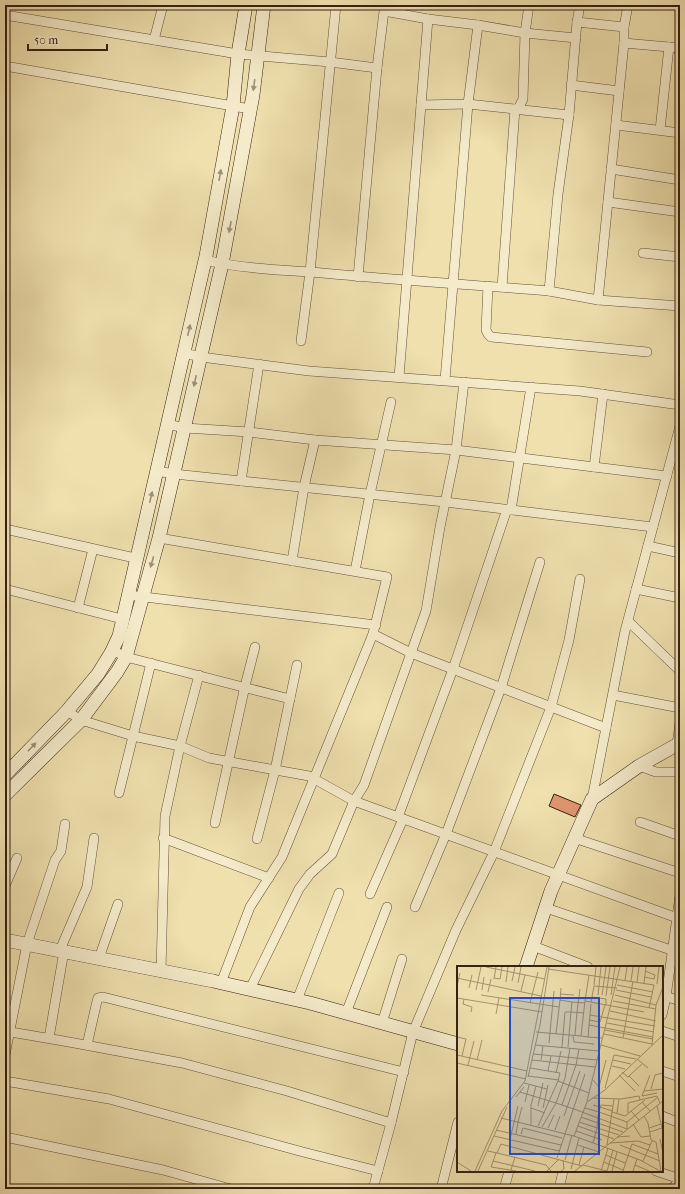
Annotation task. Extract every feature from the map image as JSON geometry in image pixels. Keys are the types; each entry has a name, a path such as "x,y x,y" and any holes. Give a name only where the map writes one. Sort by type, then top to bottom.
{"main road":[{"path":"5,775 66,711 98,674 119,636 205,260 233,106 238,54 246,5"},
{"path":"5,795 81,720 117,672 126,657 159,538 222,264 234,207 253,96 264,5"},
{"path":"215,204 234,207"},
{"path":"146,520 162,523"},
{"path":"526,966 558,875 592,799 639,766 678,744"},
{"path":"5,940 250,989 297,1000 457,1044"}],"street":[{"path":"154,40 163,5"},
{"path":"301,340 310,272 336,5"},
{"path":"502,287 517,109 523,99 525,33 529,5"},
{"path":"549,290 558,194 569,115 577,22 580,5"},
{"path":"598,300 624,43 624,27 628,5"},
{"path":"358,276 384,8 428,19 478,25 525,33 576,38"},
{"path":"5,15 238,54 330,62 377,68"},
{"path":"399,377 428,19"},
{"path":"577,22 624,27"},
{"path":"446,380 468,104 478,25"},
{"path":"624,43 680,48"},
{"path":"660,130 669,47"},
{"path":"5,66 250,109"},
{"path":"571,85 619,91"},
{"path":"420,105 468,104 569,115"},
{"path":"616,125 680,133"},
{"path":"611,169 680,180"},
{"path":"608,202 680,212"},
{"path":"643,253 680,256"},
{"path":"205,260 222,264 407,281 549,290 598,300 680,306"},
{"path":"488,286 486,330 490,337 647,352"},
{"path":"184,353 201,357 309,371 531,387 603,394 680,405"},
{"path":"241,481 259,364"},
{"path":"250,989 298,889 310,874 332,854 354,801 364,785 426,611 445,502 456,450 464,382"},
{"path":"370,894 400,818 509,510 520,458 531,387"},
{"path":"594,467 603,394"},
{"path":"355,571 380,445 391,402"},
{"path":"167,424 185,428 249,432 315,440 456,450 667,476"},
{"path":"592,799 612,694 628,621 680,426"},
{"path":"292,561 304,487 315,440"},
{"path":"157,471 445,502 653,527"},
{"path":"5,529 136,558"},
{"path":"159,538 387,577 375,629 314,779 282,857 250,907 221,983"},
{"path":"648,546 680,554"},
{"path":"78,608 93,549"},
{"path":"415,907 446,834 501,688 540,562"},
{"path":"373,1189 413,1032 456,930 494,852 551,707 569,640 580,579"},
{"path":"5,589 122,619"},
{"path":"636,589 680,598"},
{"path":"128,595 375,629 411,653 606,728"},
{"path":"628,621 680,671"},
{"path":"215,823 255,647"},
{"path":"112,650 126,657 245,686 290,699"},
{"path":"119,793 151,663"},
{"path":"257,839 275,770 297,665"},
{"path":"161,970 163,838 165,816 180,746 199,675"},
{"path":"612,694 680,708"},
{"path":"66,711 81,720 133,736 180,746 209,758 309,776 354,801 678,919"},
{"path":"678,744 680,722"},
{"path":"639,766 656,772 680,772"},
{"path":"640,822 680,836"},
{"path":"5,1055 8,1032 27,944 55,860 61,851 65,824"},
{"path":"49,1038 62,951 87,887 94,838"},
{"path":"163,838 269,878"},
{"path":"574,838 680,873"},
{"path":"5,886 17,858"},
{"path":"297,1000 339,893"},
{"path":"680,896 676,952 664,996 680,1001"},
{"path":"99,958 118,904"},
{"path":"346,1013 388,907"},
{"path":"546,908 676,952"},
{"path":"533,946 585,966"},
{"path":"382,1023 402,959"},
{"path":"87,1045 98,998 103,997 404,1072"},
{"path":"663,1031 680,1037"},
{"path":"8,1032 49,1038 182,1063 287,1091 391,1123"},
{"path":"663,1071 680,1077"},
{"path":"5,1081 109,1099 378,1171"},
{"path":"663,1116 680,1123"},
{"path":"441,1189 457,1126"},
{"path":"5,1137 163,1170 232,1189"},
{"path":"504,1189 509,1172"},
{"path":"558,1189 563,1172"},
{"path":"659,1172 680,1180 670,1189"}],"building":[{"path":"554,794 581,805 575,817 549,806"}]}
